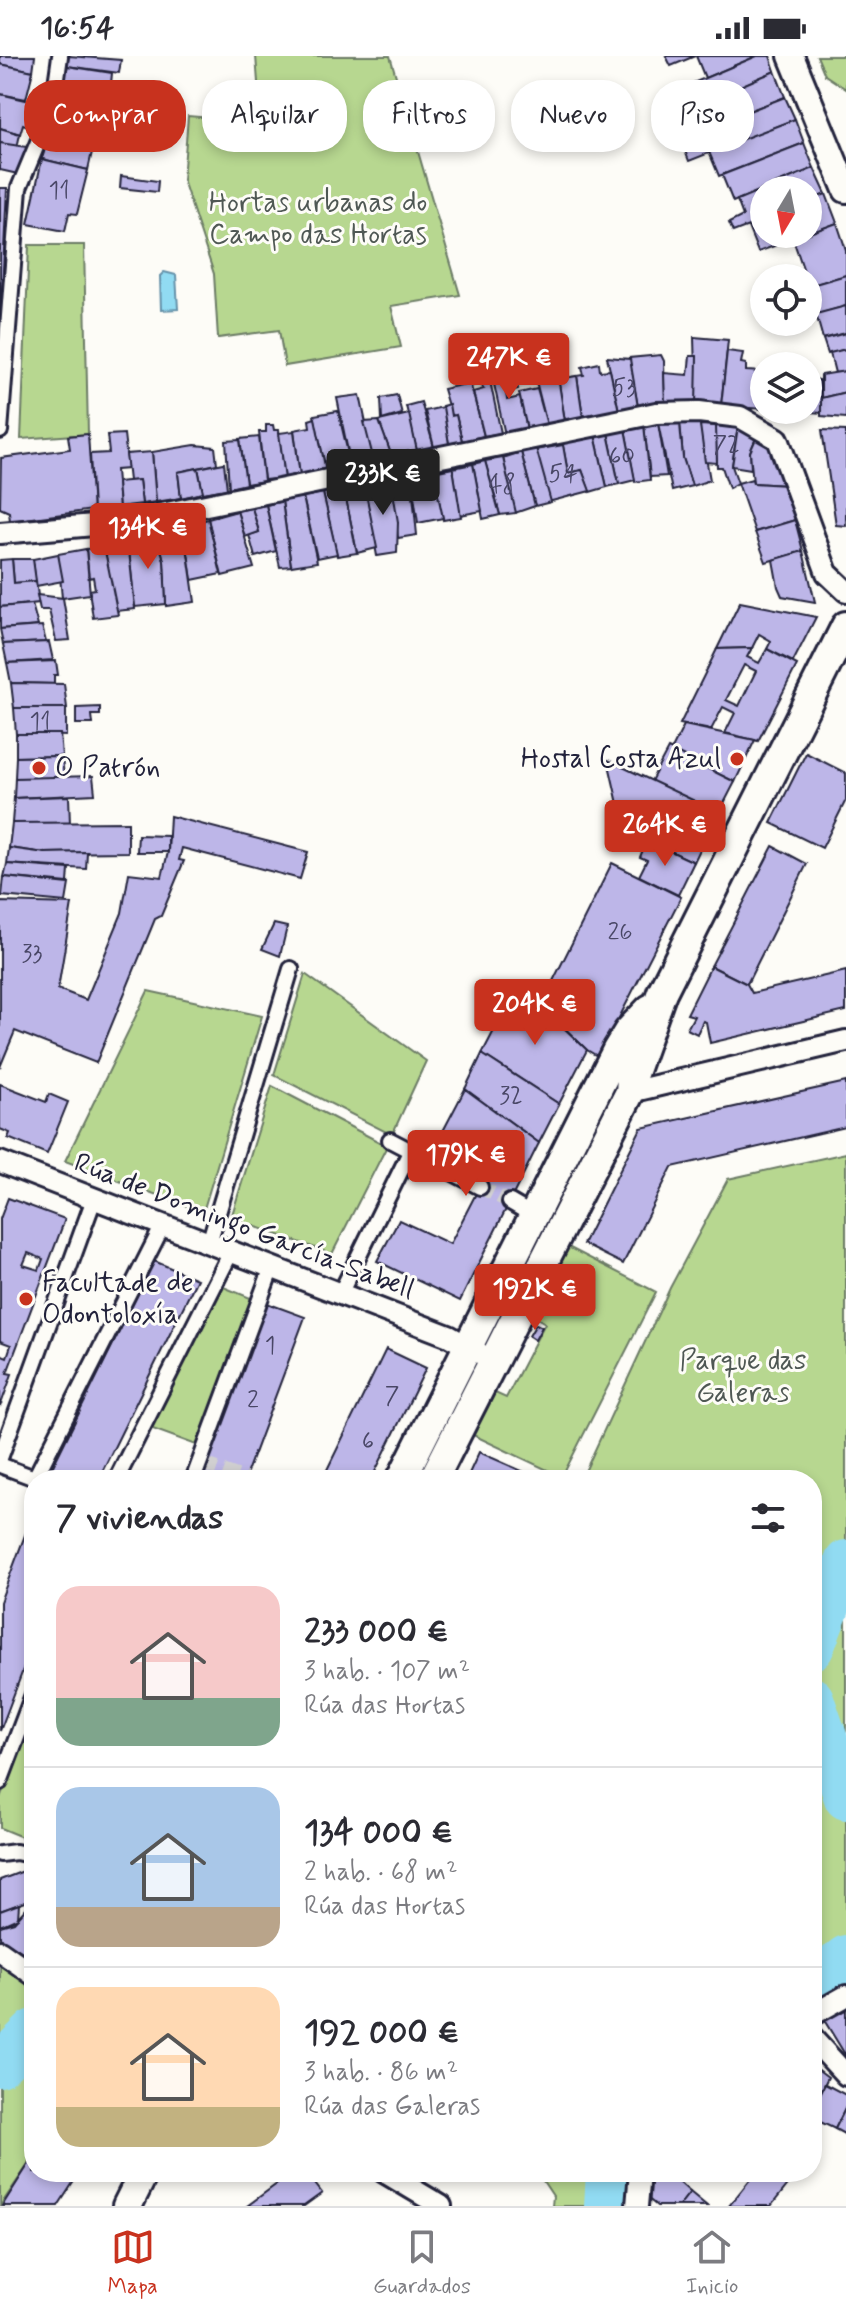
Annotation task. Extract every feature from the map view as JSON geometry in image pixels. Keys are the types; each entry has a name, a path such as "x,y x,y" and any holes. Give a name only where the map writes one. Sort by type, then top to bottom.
{"main road":[{"path":"406,1470 468,1345 522,1209 617,1050 648,1012 846,626"},
{"path":"438,1470 636,1086 648,1012"},
{"path":"127,2206 139,2182"}],"street":[{"path":"0,431 19,188 53,106 60,56"},
{"path":"791,56 846,190"},
{"path":"0,533 118,523 656,413 699,412 740,417 778,439 821,560 843,590"},
{"path":"209,1243 291,969"},
{"path":"636,1086 846,1041"},
{"path":"390,1140 480,1187"},
{"path":"340,1294 410,1152"},
{"name":"Rúa de Domingo García-Sabell","path":"0,1162 468,1345"},
{"path":"0,1458 94,1199"},
{"path":"42,1470 163,1225"},
{"path":"121,1470 231,1252"},
{"path":"198,1470 272,1267"},
{"path":"468,1345 477,1350 482,1361 480,1386"},
{"path":"0,1465 24,1474"},
{"path":"0,1782 24,1718"},
{"path":"0,1854 24,1854"},
{"path":"0,1951 24,1968"},
{"path":"822,2009 846,1996"},
{"path":"822,2049 846,2075"},
{"path":"401,2182 441,2206"},
{"path":"637,2206 639,2182"}],"green space":[{"name":"Hortas urbanas do Campo das Hortas","path":"256,56 390,56 397,80 363,80 363,152 418,152 460,295 391,306 401,347 285,366 279,330 218,338 214,274 183,180 188,116 202,117 202,152 347,152 347,80 258,80"},
{"path":"817,56 846,56 846,89 825,75"},
{"path":"29,245 84,245 88,434 21,439"},
{"path":"305,974 426,1061 392,1135 274,1075"},
{"path":"148,991 262,1016 203,1212 65,1161"},
{"path":"272,1086 387,1146 332,1254 231,1218"},
{"name":"Parque das Galeras","path":"846,1153 846,1986 822,2000 822,1470 586,1470 670,1288 728,1179"},
{"path":"566,1246 656,1292 566,1470 547,1470 471,1434 493,1392 506,1398 545,1323 532,1315"},
{"path":"221,1286 253,1299 199,1446 150,1428"},
{"path":"24,1736 24,1838 0,1828 0,1798"},
{"path":"0,1966 24,1980 24,2032 0,2056"},
{"path":"24,2054 24,2171 0,2206 0,2079"},
{"path":"544,2182 625,2182 624,2206 552,2206 553,2196"}],"water":[{"path":"164,272 176,275 178,309 161,310 160,276"}],"building":[{"path":"0,56 35,56 33,71 0,64"},
{"path":"69,56 121,60 119,73 67,66"},
{"path":"666,56 695,56 671,66"},
{"path":"696,56 757,56 705,78"},
{"path":"757,56 770,56 775,71 754,80 700,80"},
{"path":"0,64 33,71 31,80 24,80 24,99 0,94"},
{"path":"67,66 112,73 111,80 65,80"},
{"path":"775,71 785,97 754,109 754,80"},
{"path":"0,94 24,100 24,124 20,134 0,128"},
{"path":"785,97 795,119 754,135 754,109"},
{"path":"795,119 804,143 719,176 709,152 754,152 754,135"},
{"path":"0,128 20,134 17,148 0,143"},
{"path":"0,143 24,147 25,152 18,174 0,170"},
{"path":"804,143 814,168 795,176 750,176 750,195 733,202 722,175"},
{"path":"44,152 92,152 88,170 42,159"},
{"path":"685,152 712,152 689,161"},
{"path":"42,159 88,170 77,214 69,213 65,231 28,224"},
{"path":"814,168 818,176 795,176"},
{"path":"121,176 158,181 157,192 120,188"},
{"path":"0,188 7,188 0,333"},
{"path":"826,194 837,223 822,229 822,196"},
{"path":"750,195 750,225 733,232 729,223 743,216 737,200"},
{"path":"837,223 846,250 846,275 822,282 822,264 802,264 796,248 822,248 822,228"},
{"path":"846,275 846,306 822,313 822,282"},
{"path":"846,306 846,333 823,339 822,312"},
{"path":"846,333 846,349 828,354 823,339"},
{"path":"694,337 728,340 721,406 696,406"},
{"path":"846,349 846,371 835,373 830,353"},
{"path":"727,351 743,353 741,363 746,364 746,371 750,371 750,408 721,406"},
{"path":"661,355 664,361 665,402 638,407 629,358"},
{"path":"484,356 490,381 471,386 484,436 462,441 456,415 451,416 443,389 466,384 461,361"},
{"path":"690,356 697,356 696,406 665,402 664,373 688,375"},
{"path":"607,357 630,359 638,407 619,411"},
{"path":"599,363 600,371 610,370 619,411 583,417 577,376 584,375 582,367"},
{"path":"513,366 518,389 506,392 507,400 520,397 527,429 505,435 491,370"},
{"path":"846,371 846,392 822,398 822,375"},
{"path":"577,376 583,417 565,421 558,379"},
{"path":"558,377 565,421 547,425 536,381"},
{"path":"490,381 501,433 484,436 473,392 484,389 480,383"},
{"path":"537,389 547,425 527,429 519,393"},
{"path":"846,392 846,418 822,416 822,398"},
{"path":"360,395 374,461 351,466 337,398"},
{"path":"397,395 402,414 382,420 381,398"},
{"path":"421,402 434,447 417,451 406,406"},
{"path":"449,404 451,416 456,415 462,441 449,444 442,406"},
{"path":"443,407 449,444 434,447 425,411"},
{"path":"338,411 351,466 326,471 314,415"},
{"path":"409,414 417,451 392,457 379,421"},
{"path":"315,418 326,471 300,476 294,430 310,427 309,420"},
{"path":"379,421 392,457 374,461 364,422"},
{"path":"680,422 700,423 710,480 692,486 683,458"},
{"path":"715,422 738,426 732,466 738,483 729,488 722,467 717,467"},
{"path":"658,423 667,476 650,477 644,425"},
{"path":"658,423 680,424 683,458 692,486 672,491"},
{"path":"266,425 273,425 274,430 279,430 285,478 264,480 259,432 266,432"},
{"path":"644,425 650,480 635,482 625,429"},
{"path":"700,425 716,426 717,463 705,462"},
{"path":"738,426 757,436 750,452 751,469 732,466"},
{"path":"625,429 635,480 619,484 608,433"},
{"path":"822,430 846,431 846,526 836,525"},
{"path":"294,431 300,476 285,478 279,433"},
{"path":"608,433 619,484 607,487 595,435"},
{"path":"88,434 93,510 10,521 9,512 0,508 1,458 70,449 68,436"},
{"path":"124,434 128,469 116,470 119,507 93,510 90,454 109,453 107,435"},
{"path":"595,435 607,487 590,492 582,470 568,473 562,441"},
{"path":"757,436 773,446 786,485 753,483 750,452"},
{"path":"259,437 264,481 246,484 240,439"},
{"path":"240,440 246,484 229,488 226,441"},
{"path":"195,445 215,447 217,464 178,472 181,498 156,502 152,452"},
{"path":"563,445 568,473 582,470 590,491 548,502 535,450"},
{"path":"536,448 551,502 535,506 521,452"},
{"path":"152,452 156,502 142,504 139,480 129,481 126,454"},
{"path":"521,452 535,506 515,513 503,458"},
{"path":"503,458 516,513 500,515 485,461"},
{"path":"485,461 500,515 483,519 473,464"},
{"path":"224,463 227,489 203,493 198,468"},
{"path":"473,464 482,511 460,515 453,468"},
{"path":"198,468 203,493 181,498 178,472"},
{"path":"453,468 461,517 443,520 433,472"},
{"path":"433,472 443,518 418,523 411,475"},
{"path":"411,475 417,535 398,538 391,480"},
{"path":"752,479 753,483 786,485 795,520 755,532 738,483"},
{"path":"139,480 142,504 119,507 117,482"},
{"path":"391,480 398,522 397,553 377,556 364,484"},
{"path":"364,484 377,548 357,553 344,489"},
{"path":"344,489 357,553 337,556 323,493"},
{"path":"323,493 337,554 317,558 303,497"},
{"path":"303,497 317,562 291,566 282,501"},
{"path":"282,501 291,566 280,567 266,505"},
{"path":"266,505 276,551 255,557 249,535 259,532 252,508"},
{"path":"252,508 259,532 245,537 237,511"},
{"path":"237,511 254,568 222,576 208,519"},
{"path":"208,519 221,574 192,580 184,526"},
{"path":"795,520 803,551 766,562 755,532"},
{"path":"184,526 195,602 166,606 164,561 157,533"},
{"path":"157,533 164,561 166,604 135,607 128,541"},
{"path":"128,541 135,609 116,611 104,546"},
{"path":"104,546 118,615 93,618 89,590 95,589 93,577 89,578 86,549"},
{"path":"86,549 90,594 62,598 58,554"},
{"path":"803,551 815,602 782,596 778,587 773,560"},
{"path":"58,554 63,581 36,586 33,559"},
{"path":"12,559 33,559 36,581 14,583"},
{"path":"12,559 14,583 36,581 39,603 0,607 0,560"},
{"path":"37,595 63,598 70,640 56,641 49,610 40,610"},
{"path":"740,602 816,617 793,662 767,649 771,641 759,634 752,648 717,649"},
{"path":"32,604 38,626 0,629 0,607"},
{"path":"42,626 46,642 3,644 0,629"},
{"path":"49,642 53,660 7,663 3,644"},
{"path":"752,648 747,657 759,663 767,649 797,665 758,741 725,733 735,713 723,707 711,730 680,724 717,649","holes":["744,665 756,671 739,706 726,700"]},
{"path":"56,661 58,675 54,675 54,684 11,683 7,663"},
{"path":"11,683 64,684 67,708 14,708"},
{"path":"100,707 100,715 92,715 93,724 76,724 76,708"},
{"path":"14,708 66,708 66,736 16,734"},
{"path":"684,725 755,740 735,782 671,751"},
{"path":"16,734 60,734 62,756 16,757"},
{"path":"668,749 735,782 719,813 651,781"},
{"path":"806,753 846,773 846,800 822,848 771,823"},
{"name":"O Patrón","path":"62,756 64,778 15,778 16,757"},
{"path":"608,760 718,812 694,862 624,830"},
{"path":"93,776 95,794 14,798 15,778"},
{"path":"69,796 70,824 12,823 14,798"},
{"path":"170,816 308,852 300,879 182,848 179,860 184,861 161,916 155,919 96,1063 15,1031 0,1067 0,902 72,904 58,989 86,1000 122,913 129,873 162,877 168,852"},
{"path":"128,822 128,852 45,853 9,848 12,823"},
{"path":"138,835 168,836 168,852 137,852"},
{"path":"647,840 694,862 678,895 639,876 647,860 640,857"},
{"path":"773,846 807,864 747,984 711,966"},
{"path":"9,848 45,853 87,852 86,869 7,864"},
{"path":"612,863 681,897 599,1057 587,1050 541,1005"},
{"path":"7,864 69,869 68,883 4,877"},
{"path":"4,877 69,884 66,902 2,896"},
{"path":"274,924 287,927 280,956 262,949"},
{"path":"711,966 747,984 752,993 846,971 846,1011 710,1043 706,1022 703,1021 697,1034 687,1029 694,1016 687,1014"},
{"path":"518,984 587,1050 559,1104 482,1054"},
{"path":"482,1054 559,1104 539,1143 465,1089"},
{"path":"846,1082 846,1127 672,1167 623,1264 583,1244 641,1128"},
{"path":"0,1084 46,1102 49,1094 68,1102 47,1154 8,1138 10,1133 0,1129"},
{"path":"465,1089 539,1143 460,1301 377,1261 399,1220 450,1244 483,1180 431,1154"},
{"name":"Facultade de Odontoloxía","path":"8,1198 65,1219 7,1373 12,1374 0,1407 0,1354 7,1357 11,1345 0,1341 0,1219","holes":["28,1253 43,1259 39,1270 23,1265"]},
{"path":"154,1261 197,1279 103,1470 51,1470"},
{"path":"264,1302 305,1317 248,1470 202,1470"},
{"path":"536,1324 542,1327 535,1340 529,1336"},
{"path":"386,1349 426,1368 376,1470 327,1470"},
{"path":"479,1452 520,1470 471,1470"},
{"path":"24,1538 24,1667 0,1731 0,1602"},
{"path":"24,1871 24,1903 0,1911 0,1880"},
{"path":"19,1904 18,1918 0,1926 0,1911"},
{"path":"24,1910 24,1953 0,1938 0,1926 14,1922"},
{"path":"846,2006 846,2056 824,2020"},
{"path":"822,2072 828,2077 822,2089"},
{"path":"825,2084 846,2095 846,2107 835,2129 822,2123 822,2090"},
{"path":"846,2107 846,2135 835,2129"},
{"path":"24,2172 24,2182 74,2182 58,2206 2,2206"},
{"path":"279,2182 314,2182 322,2193 304,2206 247,2206"},
{"path":"645,2182 679,2182 690,2192 679,2206 657,2206 646,2197"},
{"path":"748,2182 790,2182 771,2206 729,2206"},
{"path":"690,2192 707,2206 679,2206"}],"waterway":[{"path":"822,1623 846,1562"},
{"path":"822,1728 846,1798"},
{"path":"822,1977 846,1957"},
{"path":"0,2065 24,2041"},
{"path":"606,2206 607,2182"}],"tunnel":[{"path":"480,1187 510,1202"},
{"path":"204,1464 220,1470"}],"place":[{"name":"Hostal Costa Azul","path":"737,759"},
{"name":"O Patrón","path":"39,768"},
{"name":"Facultade de Odontoloxía","path":"26,1299"}]}
